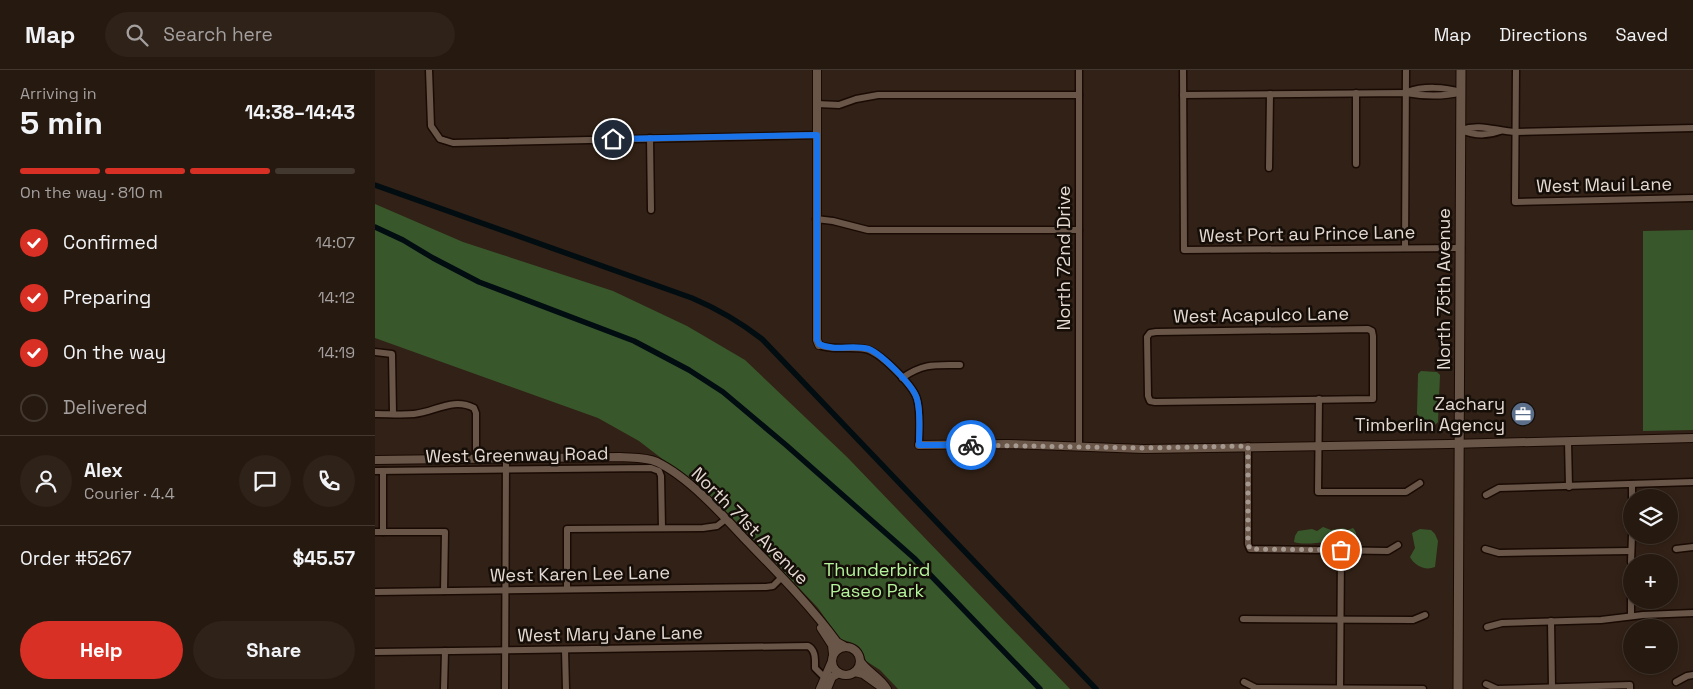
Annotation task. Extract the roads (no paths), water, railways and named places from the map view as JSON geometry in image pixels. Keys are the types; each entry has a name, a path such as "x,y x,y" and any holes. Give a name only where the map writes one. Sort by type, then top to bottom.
{"main road":[{"name":"North 75th Avenue","path":"1458,689 1461,70"}],"street":[{"path":"429,70 431,126 440,139 453,143 817,135"},
{"path":"817,70 817,340 819,344 828,348 869,349 876,353 902,378 914,391 917,399 919,445 1143,448 1693,438"},
{"name":"North 72nd Drive","path":"1079,70 1079,446"},
{"path":"1183,70 1183,95 1406,92 1416,95 1461,92"},
{"path":"1405,248 1406,70"},
{"path":"1516,70 1516,132"},
{"path":"1356,93 1356,164"},
{"path":"1269,168 1270,94"},
{"path":"817,104 839,105 856,99 878,95 1079,95"},
{"name":"West Port au Prince Lane","path":"1183,95 1184,250 1461,248"},
{"path":"1461,130 1470,134 1493,134 1500,131 1693,128"},
{"name":"West Maui Lane","path":"1516,132 1515,202 1693,198"},
{"path":"650,138 651,210"},
{"path":"816,219 833,221 868,230 1079,230"},
{"name":"West Acapulco Lane","path":"1367,329 1372,331 1373,399 1319,400 1151,401 1147,396 1147,337 1150,333 1367,329"},
{"path":"375,352 392,354 393,414"},
{"path":"902,378 915,369 927,365 960,365"},
{"path":"1319,400 1318,492 1406,492 1420,483"},
{"path":"375,414 415,414 454,404 463,404 474,408 476,458"},
{"path":"1568,441 1569,487"},
{"path":"1248,446 1248,544 1250,549 1388,551 1398,545"},
{"path":"505,689 506,458"},
{"name":"West Greenway Road","path":"375,460 645,458 658,462"},
{"name":"North 71st Avenue","path":"658,462 700,494 726,519 782,576 837,642 854,648 860,661"},
{"name":"West Greenway Road","path":"375,471 651,468 659,472 662,480 662,528"},
{"path":"383,471 383,532"},
{"path":"1486,494 1499,488 1693,482"},
{"path":"1632,484 1632,489"},
{"path":"567,589 567,529 712,527 726,519"},
{"path":"375,532 445,532 444,590"},
{"path":"1485,549 1499,553 1631,551 1631,544"},
{"path":"1676,549 1693,548"},
{"path":"1340,688 1341,550"},
{"name":"West Karen Lee Lane","path":"375,592 766,587 773,586 782,576"},
{"path":"1631,609 1631,616"},
{"path":"1487,627 1502,622 1601,620 1631,616 1693,613"},
{"path":"1243,619 1413,620 1425,615"},
{"name":"North 71st Avenue","path":"817,616 821,628 832,645 834,668 839,673"},
{"path":"1551,620 1553,687"},
{"name":"West Mary Jane Lane","path":"375,652 808,646 814,652 815,668 824,677"},
{"path":"820,689 832,658 838,649 844,646"},
{"path":"565,650 566,689"},
{"path":"444,689 445,651"},
{"path":"827,689 832,677 839,673 847,675 855,672 860,665 860,661"},
{"path":"860,661 883,682 885,689"},
{"path":"855,672 863,674 885,689"},
{"path":"1676,682 1693,675"},
{"path":"1244,682 1256,688 1423,689"},
{"path":"1486,684 1497,689 1630,687"}],"waterway":[{"path":"375,185 692,298 720,311 745,327 762,339 1096,689"},
{"path":"375,227 403,240 479,282 634,341 689,370 723,392 914,558 1040,689"}],"place":[{"name":"Zachary Timberlin Agency","path":"1523,414"}],"park label":[{"name":"Thunderbird Paseo Park","path":"877,580"}]}
